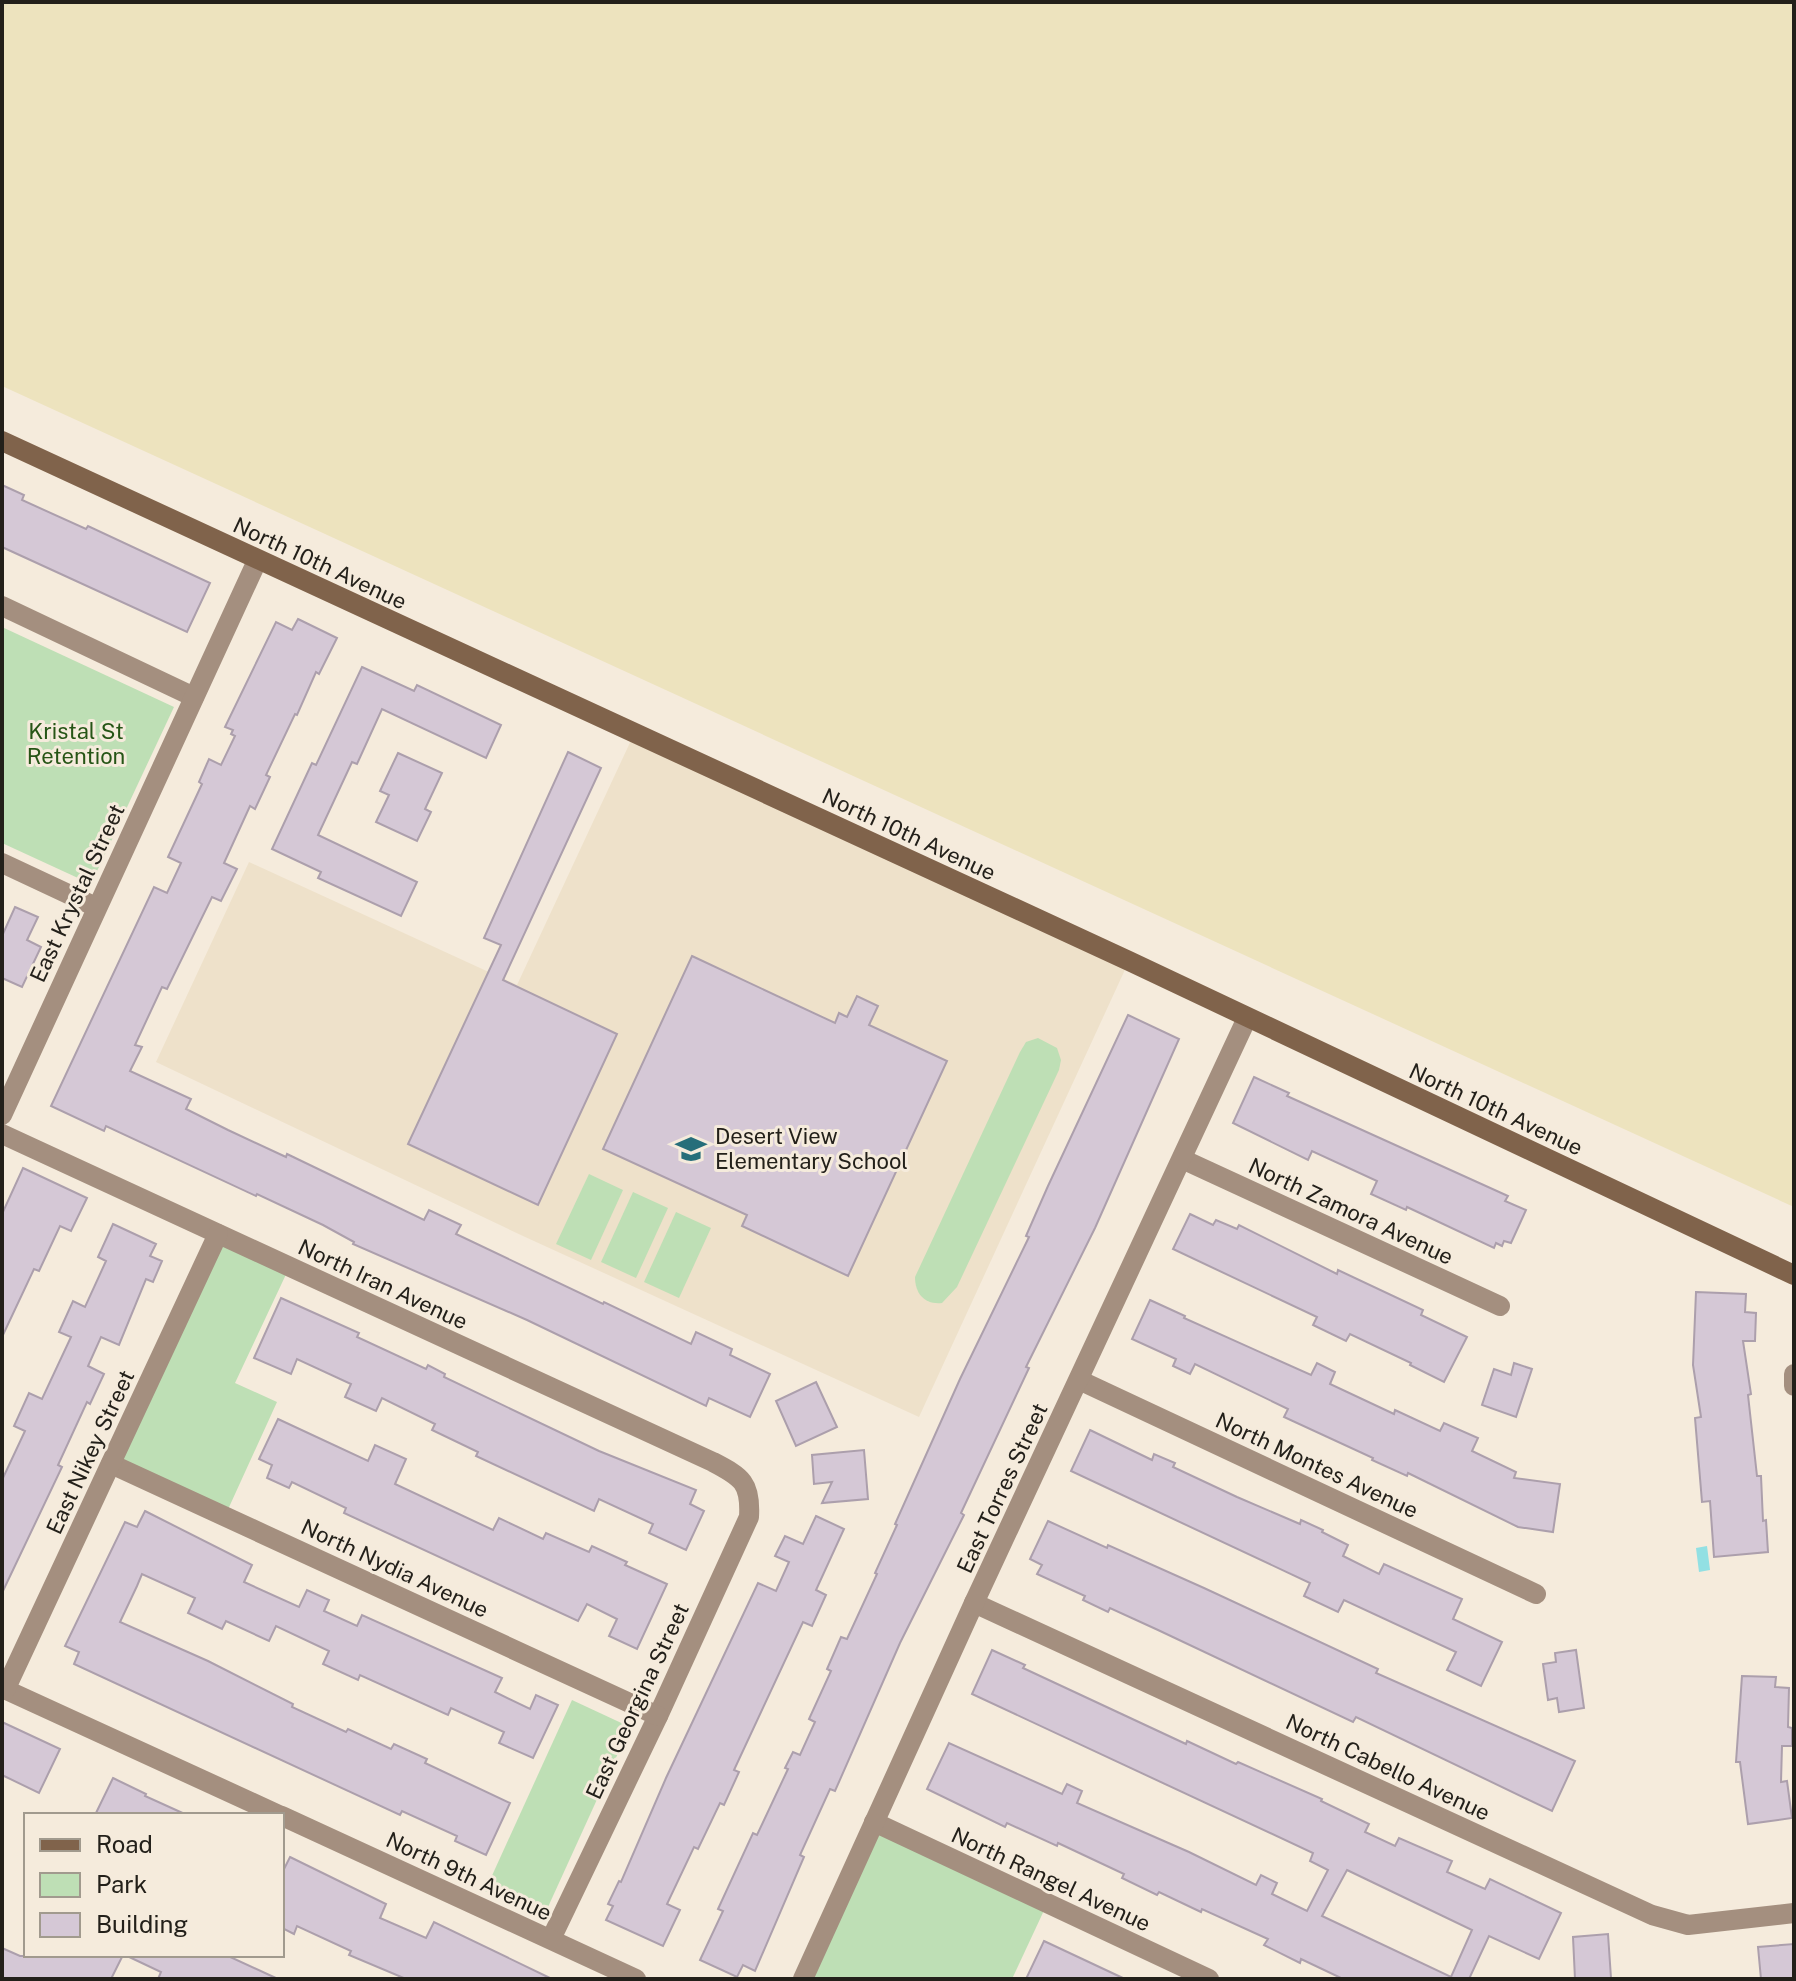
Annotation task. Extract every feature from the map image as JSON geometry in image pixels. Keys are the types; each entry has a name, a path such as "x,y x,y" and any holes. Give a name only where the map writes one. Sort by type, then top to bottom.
{"main road":[{"name":"North 10th Avenue","path":"2,441 1117,956 1794,1275"}],"street":[{"name":"East Krystal Street","path":"2,1115 257,561"},
{"path":"2,606 194,697"},
{"path":"2,863 96,907"},
{"name":"East Torres Street","path":"803,1979 974,1603 1247,1018"},
{"name":"North Iran Avenue","path":"2,1134 713,1462 743,1480"},
{"name":"North Zamora Avenue","path":"1182,1159 1500,1306"},
{"name":"East Nikey Street","path":"4,1689 218,1234"},
{"path":"1794,1374 1794,1386"},
{"name":"North Montes Avenue","path":"1079,1380 1536,1594"},
{"name":"North Nydia Avenue","path":"111,1464 658,1716"},
{"name":"East Georgina Street","path":"551,1939 749,1517 750,1498 743,1480"},
{"name":"North Cabello Avenue","path":"974,1603 1652,1915 1688,1925 1794,1913"},
{"name":"North 9th Avenue","path":"4,1689 274,1813"},
{"name":"North 9th Avenue","path":"284,1817 636,1979"},
{"name":"North Rangel Avenue","path":"874,1822 1209,1979"}],"shaded area":[{"name":"Desert View Elementary School","path":"634,734 1129,961 919,1417 523,1236 156,1062 249,862 517,985"}],"green space":[{"name":"Kristal St Retention","path":"2,627 174,707 91,884 2,843"},
{"path":"1038,1038 1057,1048 1061,1060 1059,1070 957,1287 942,1303 926,1300 919,1293 915,1277 1020,1052 1026,1042"},
{"path":"589,1174 623,1190 591,1260 556,1244"},
{"path":"633,1192 668,1208 636,1278 601,1262"},
{"path":"676,1212 711,1228 679,1298 644,1282"},
{"path":"218,1234 289,1268 235,1383 277,1402 225,1516 111,1464"},
{"path":"572,1700 630,1727 543,1918 485,1891"},
{"path":"874,1822 1047,1904 1012,1979 803,1979"}],"sand":[{"path":"2,2 1794,2 1794,1207 2,386"}],"water":[{"path":"1707,1546 1710,1570 1699,1572 1696,1548"}],"building":[{"path":"2,485 24,495 22,500 86,529 88,526 210,583 187,632 2,547"},
{"path":"298,619 337,638 319,674 316,672 266,775 270,777 255,809 250,806 224,863 237,869 221,901 212,897 167,989 162,987 135,1045 142,1047 130,1071 191,1099 186,1109 228,1130 286,1157 287,1154 424,1220 429,1210 461,1225 456,1234 603,1304 691,1344 696,1332 732,1349 730,1355 770,1374 750,1417 709,1398 706,1406 527,1320 353,1244 323,1225 257,1194 106,1126 104,1131 51,1106 154,887 167,893 181,863 168,857 202,784 199,782 209,759 221,765 235,736 231,734 233,730 225,727 276,622 292,630"},
{"path":"362,667 414,691 417,685 501,725 486,758 382,709 357,764 352,762 318,835 417,882 401,916 318,878 321,872 272,849"},
{"path":"568,752 601,768 503,980 617,1034 538,1205 408,1144 501,945 484,938"},
{"path":"398,753 442,773 425,809 431,812 417,841 376,822 389,795 380,791"},
{"path":"15,907 38,917 27,940 41,947 22,987 2,978 2,936"},
{"path":"692,956 835,1023 839,1013 847,1017 857,996 878,1006 869,1025 947,1061 848,1276 742,1226 747,1215 603,1149"},
{"path":"1128,1015 1179,1039 1095,1228 1026,1367 1029,1368 961,1513 964,1515 900,1643 835,1791 830,1789 800,1855 804,1857 755,1971 743,1965 737,1977 700,1960 723,1911 718,1909 753,1833 757,1835 793,1752 800,1755 815,1722 809,1719 831,1671 827,1669 841,1637 847,1639 877,1574 895,1524 960,1379 1029,1237 1026,1236 1048,1186"},
{"path":"1254,1077 1289,1093 1287,1096 1508,1196 1505,1201 1526,1210 1511,1243 1504,1241 1502,1246 1496,1243 1494,1248 1407,1207 1406,1210 1371,1194 1377,1181 1312,1151 1308,1160 1233,1123"},
{"path":"23,1168 87,1198 71,1231 60,1226 39,1271 34,1269 2,1337 2,1214"},
{"path":"1190,1214 1213,1225 1216,1220 1237,1229 1239,1225 1337,1274 1338,1270 1423,1310 1421,1315 1467,1337 1444,1382 1350,1334 1346,1341 1313,1325 1317,1317 1173,1249"},
{"path":"113,1224 156,1244 150,1256 162,1261 153,1282 146,1279 119,1345 101,1337 88,1366 104,1374 90,1404 87,1402 58,1465 62,1467 2,1593 2,1480 25,1431 14,1426 29,1393 42,1399 71,1337 59,1332 73,1301 85,1307 106,1261 98,1257"},
{"path":"1696,1292 1746,1294 1745,1312 1756,1313 1755,1341 1743,1341 1768,1552 1714,1557 1710,1501 1702,1502 1695,1418 1701,1417 1693,1365"},
{"path":"281,1298 359,1333 357,1337 426,1369 428,1365 445,1374 444,1377 599,1451 696,1490 690,1504 704,1511 686,1550 649,1533 653,1524 599,1499 594,1511 476,1456 478,1452 432,1430 435,1424 382,1398 376,1411 345,1397 351,1384 297,1359 291,1374 254,1358"},
{"path":"1150,1300 1311,1375 1317,1363 1335,1372 1330,1384 1394,1414 1395,1410 1440,1431 1444,1423 1478,1438 1472,1451 1516,1472 1514,1478 1560,1484 1553,1532 1518,1527 1408,1473 1407,1476 1372,1460 1284,1417 1288,1409 1195,1364 1190,1374 1173,1366 1176,1359 1132,1339"},
{"path":"1514,1363 1532,1369 1516,1417 1482,1405 1494,1369 1511,1375"},
{"path":"816,1382 837,1427 796,1446 776,1401"},
{"path":"278,1419 368,1461 375,1445 406,1459 395,1484 493,1530 499,1518 543,1539 546,1533 589,1552 592,1546 667,1584 637,1649 609,1636 617,1619 587,1604 578,1621 344,1513 346,1508 292,1482 289,1488 267,1478 272,1465 259,1459"},
{"path":"1090,1430 1152,1460 1154,1454 1175,1463 1173,1467 1237,1497 1300,1524 1301,1520 1323,1530 1348,1545 1343,1556 1379,1574 1384,1564 1462,1599 1453,1619 1502,1642 1481,1686 1447,1670 1456,1652 1344,1600 1338,1612 1304,1596 1310,1583 1071,1471"},
{"path":"864,1450 868,1499 822,1503 832,1482 814,1484 812,1455"},
{"path":"145,1511 252,1565 244,1582 299,1607 307,1590 329,1600 324,1611 357,1626 362,1615 502,1678 495,1692 530,1709 536,1695 558,1705 533,1758 499,1743 504,1732 451,1708 448,1715 360,1675 358,1680 323,1664 329,1651 276,1626 269,1641 226,1621 222,1629 188,1613 195,1598 142,1574 120,1622 208,1661 293,1704 292,1707 346,1732 348,1729 391,1749 394,1744 427,1759 425,1763 510,1803 486,1855 455,1841 457,1836 402,1811 400,1815 74,1664 79,1652 65,1646 125,1522 137,1527"},
{"path":"816,1516 844,1529 816,1590 826,1595 812,1626 803,1622 734,1770 739,1772 724,1805 720,1803 698,1849 694,1847 667,1904 680,1910 663,1946 606,1920 613,1906 608,1904 621,1882 666,1778 758,1583 776,1591 789,1562 775,1556 785,1536 803,1544"},
{"path":"1048,1521 1204,1588 1378,1669 1376,1673 1575,1761 1552,1811 1356,1717 1353,1722 1110,1608 1108,1612 1083,1600 1085,1596 1037,1574 1042,1565 1030,1559"},
{"path":"992,1650 1025,1665 1023,1668 1186,1744 1187,1741 1322,1799 1369,1824 1365,1832 1395,1846 1399,1838 1452,1861 1447,1872 1485,1889 1490,1879 1561,1913 1539,1959 1489,1936 1469,1979 1343,1979 1301,1959 1300,1963 1264,1945 1268,1939 1202,1909 1201,1912 1159,1892 1157,1895 1122,1878 1124,1874 1058,1843 1057,1846 1007,1823 1005,1827 927,1789 949,1743 1062,1794 1067,1784 1082,1791 1077,1803 1256,1885 1261,1875 1277,1883 1272,1894 1307,1911 1328,1870 1310,1861 1313,1853 972,1694","holes":["1347,1870 1472,1930 1451,1977 1322,1916"]},
{"path":"1576,1650 1584,1708 1559,1712 1557,1698 1548,1700 1543,1664 1556,1662 1555,1653"},
{"path":"1742,1676 1776,1677 1775,1687 1789,1688 1788,1727 1792,1728 1792,1746 1782,1746 1781,1782 1787,1781 1792,1818 1748,1824 1740,1762 1736,1762"},
{"path":"2,1722 60,1749 39,1793 2,1775"},
{"path":"113,1778 183,1813 96,1813"},
{"path":"290,1857 386,1904 380,1918 426,1938 434,1922 552,1979 406,1979 349,1955 351,1951 297,1926 294,1934 284,1929 284,1869"},
{"path":"1608,1934 1611,1978 1575,1979 1573,1937"},
{"path":"1044,1941 1125,1979 1026,1979"},
{"path":"1794,1944 1794,1979 1761,1979 1758,1947"},
{"path":"2,1948 24,1957 122,1957 111,1979 2,1979"},
{"path":"129,1957 230,1957 278,1979 158,1979 161,1972"}],"place":[{"name":"Desert View Elementary School","path":"691,1149"}]}
